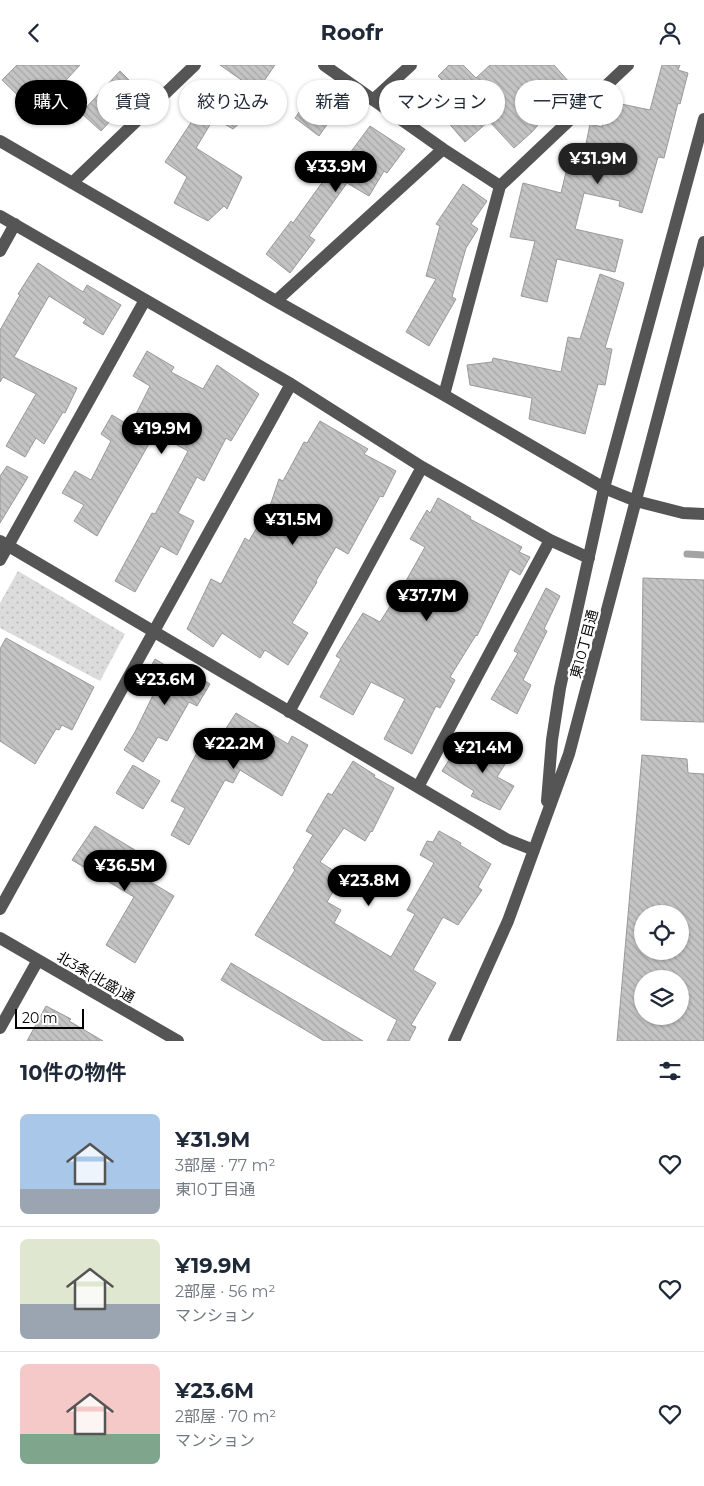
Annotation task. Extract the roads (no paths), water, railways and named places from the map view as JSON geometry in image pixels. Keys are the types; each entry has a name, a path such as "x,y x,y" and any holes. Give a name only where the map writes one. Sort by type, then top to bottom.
{"street":[{"path":"72,183 195,65"},
{"path":"324,65 443,149 500,186"},
{"path":"373,99 411,65"},
{"path":"444,395 500,186 628,65"},
{"path":"545,819 552,740 560,688 604,488 704,119"},
{"path":"0,141 604,488 636,501 683,513 704,514"},
{"path":"276,301 443,149"},
{"path":"0,215 291,384 422,467 550,540 589,558"},
{"path":"0,251 15,224"},
{"name":"東10丁目通","path":"454,1041 508,921 569,754 704,242"},
{"path":"0,560 4,544 146,300"},
{"path":"0,909 291,384"},
{"path":"289,712 422,467"},
{"path":"418,787 550,540"},
{"path":"4,544 506,839 534,849"},
{"name":"北3条(北盛)通","path":"0,938 159,1037 178,1041"},
{"path":"0,1028 38,961"}],"waterway":[{"path":"687,554 704,555"}]}
